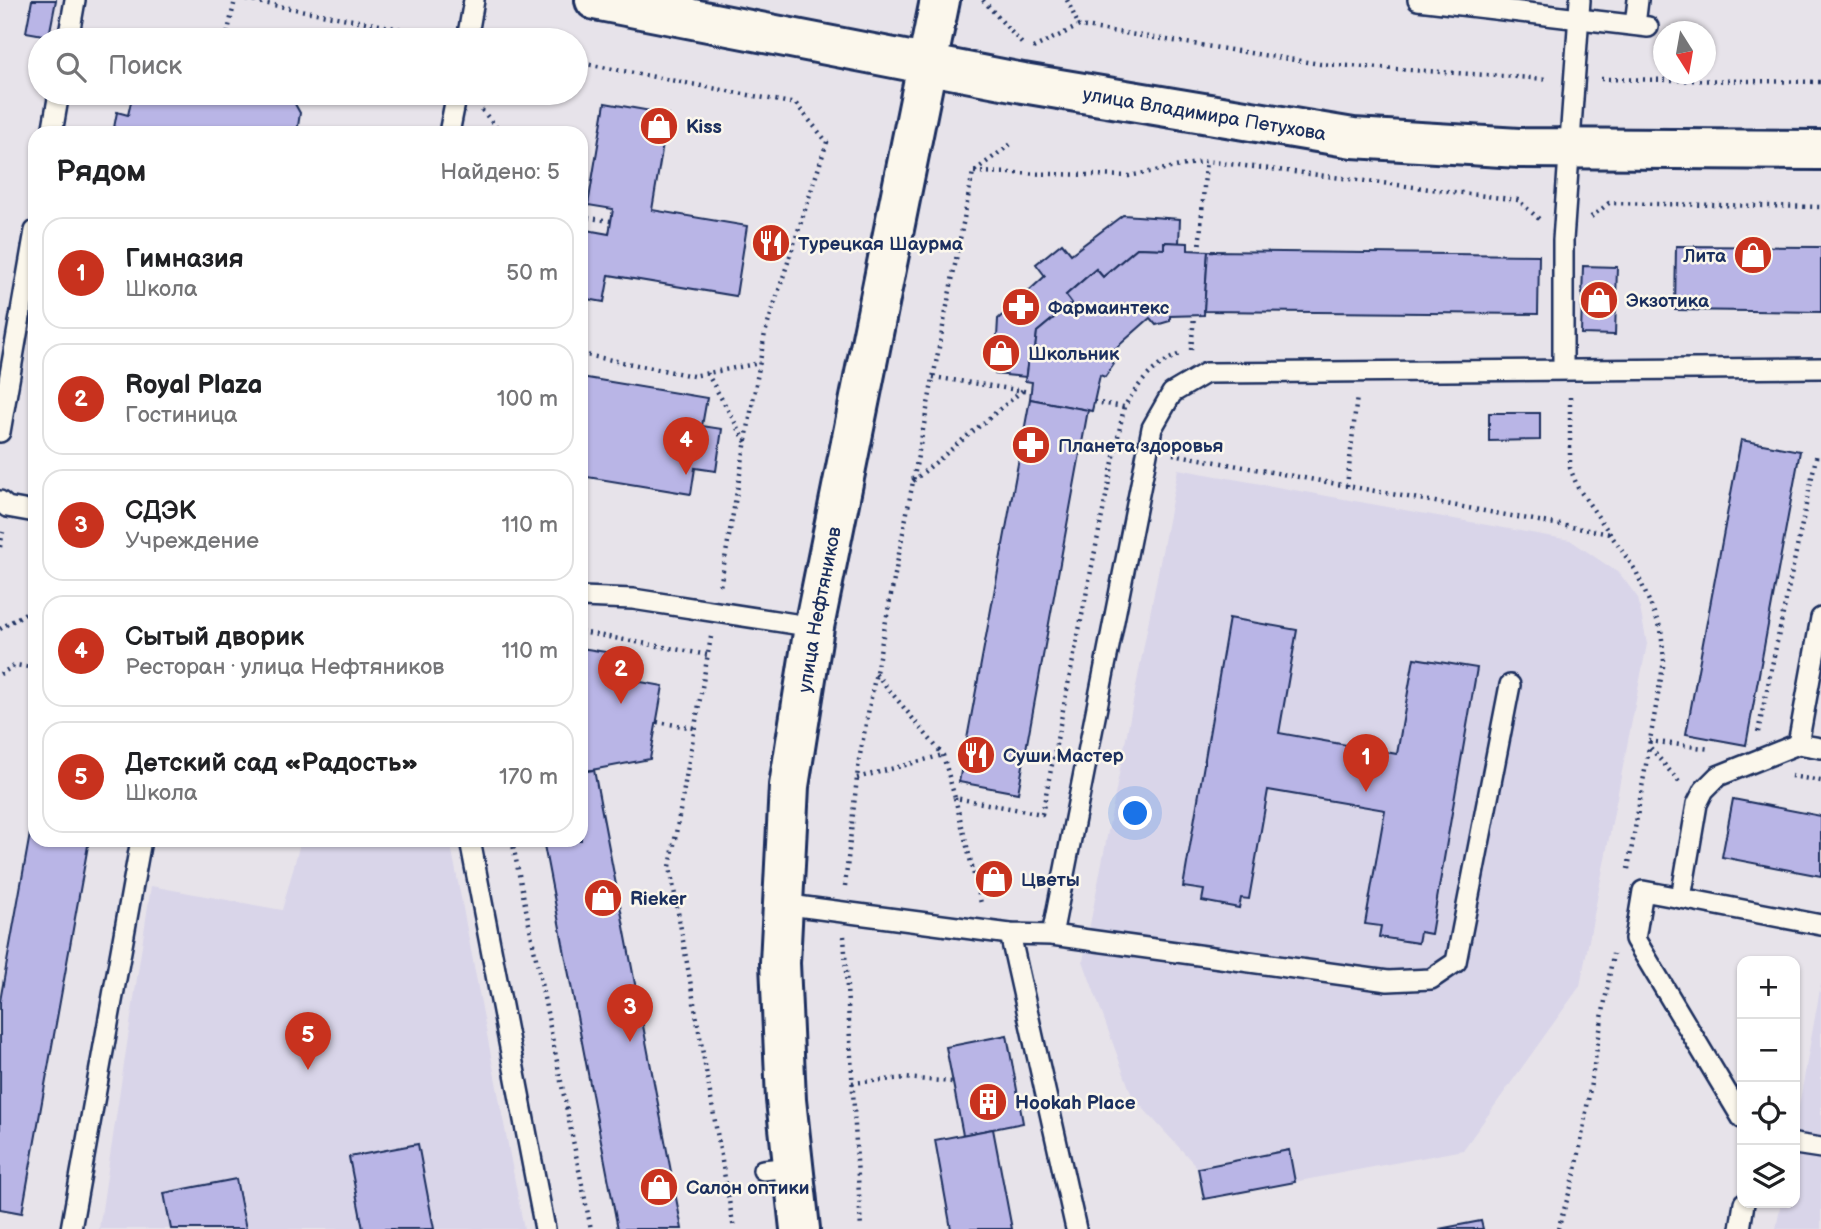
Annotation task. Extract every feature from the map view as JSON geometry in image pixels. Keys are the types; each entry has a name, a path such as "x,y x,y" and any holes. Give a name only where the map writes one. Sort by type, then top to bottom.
{"main road":[{"name":"улица Владимира Петухова","path":"595,0 1283,129 1353,138 1567,149 1821,150"},
{"name":"улица Нефтяников","path":"800,1229 777,1168 782,1030 782,904 789,786 814,627 940,0"}],"lane":[{"path":"70,28 75,0"},
{"path":"469,28 474,0"},
{"path":"1418,0 1578,9 1641,26 1638,0"},
{"path":"1566,368 1563,240 1578,9"},
{"path":"53,126 57,105"},
{"path":"450,126 455,105"},
{"path":"0,432 28,271"},
{"path":"1052,935 1147,449 1152,428 1172,393 1206,373 1821,368"},
{"path":"0,501 7,507 28,511"},
{"path":"588,597 633,599 814,627"},
{"path":"1798,744 1821,618"},
{"path":"782,904 1010,934 1052,935 1388,981 1432,979 1456,962 1510,685"},
{"path":"1681,898 1697,804 1704,790 1718,776 1798,744 1821,748"},
{"path":"71,1229 140,847"},
{"path":"471,847 545,1229"},
{"path":"1737,1110 1635,939 1643,891 1821,925"},
{"path":"1010,934 1076,1229"},
{"path":"1800,1145 1821,1148"},
{"path":"1740,1229 1743,1208"}],"path":[{"path":"229,28 235,0"},
{"path":"247,0 393,28"},
{"path":"983,0 1028,50 1079,26 1320,64 1521,79 1821,82"},
{"path":"1067,0 1079,26"},
{"path":"588,64 796,104 827,142 765,333 670,867 734,1229"},
{"path":"478,105 495,126"},
{"path":"861,1229 842,912 857,778 974,172 1011,144"},
{"path":"974,172 1129,176 1206,160 1518,200 1563,240 1609,203 1821,207"},
{"path":"1199,251 1206,160"},
{"path":"588,218 611,221"},
{"path":"955,798 1042,814 1124,407 1139,382 1164,361 1191,350 1194,316"},
{"path":"588,356 693,376 760,363"},
{"path":"1566,368 1570,468 1578,488 1636,571 1661,629 1664,661 1625,883"},
{"path":"1347,486 1360,371"},
{"path":"707,373 746,443"},
{"path":"933,377 1031,392"},
{"path":"913,481 1023,390"},
{"path":"1094,402 1124,407"},
{"path":"1116,444 1610,534"},
{"path":"1756,743 1817,453"},
{"path":"0,629 28,611"},
{"path":"588,633 708,655"},
{"path":"0,674 16,665 28,667"},
{"path":"876,673 943,755 988,931"},
{"path":"657,722 695,727"},
{"path":"1649,744 1718,751"},
{"path":"1649,744 1697,804"},
{"path":"857,778 943,755"},
{"path":"513,847 591,1229"},
{"path":"1558,1229 1576,1171 1613,952"},
{"path":"852,1083 905,1078 953,1082"}],"shaded area":[{"path":"1178,469 1570,540 1620,574 1638,598 1647,644 1580,986 1463,1150 1204,1199 1198,1168 1132,1096 1083,961"},
{"path":"299,847 451,847 524,1229 99,1229 151,886 282,910"},
{"path":"1821,984 1821,1229 1776,1229 1780,1208 1800,1208 1800,1100"}],"building":[{"path":"32,0 56,0 51,28 28,28 26,32"},
{"path":"605,103 668,114 652,210 747,226 736,296 609,275 604,302 588,299 588,230 609,234 613,209 588,205"},
{"path":"130,105 296,105 300,113 298,126 114,126 117,112 128,115"},
{"path":"1123,215 1180,219 1179,243 1164,242 1164,249 1137,248 1103,277 1096,269 1066,295 1072,303 1037,332 1034,359 1028,358 1026,377 995,374 998,319 1045,276 1036,264 1062,243 1071,254"},
{"name":"Турецкая Шаурма","path":"765,228 783,231 778,259 760,255"},
{"path":"1164,242 1188,243 1188,250 1208,251 1204,315 1170,316 1170,321 1156,325 1150,318 1107,356 1114,364 1105,377 1100,375 1092,411 1030,399 1032,382 1025,381 1028,358 1034,359 1037,332 1072,303 1066,295 1096,269 1103,277 1137,248 1164,249"},
{"path":"1676,246 1821,247 1821,312 1675,310"},
{"path":"1208,251 1539,255 1538,314 1204,311"},
{"name":"Экзотика","path":"1583,266 1617,267 1615,335 1581,334"},
{"path":"588,378 707,398 702,426 722,429 716,471 695,468 691,494 588,477"},
{"path":"1030,399 1088,410 1018,793 959,782"},
{"path":"1489,413 1540,413 1540,440 1489,441"},
{"path":"1741,440 1800,451 1746,745 1686,734"},
{"path":"1229,618 1297,630 1279,733 1397,754 1414,658 1477,668 1431,934 1420,932 1418,943 1379,937 1381,926 1365,924 1385,810 1268,790 1249,899 1241,898 1239,908 1202,901 1204,890 1183,887"},
{"path":"588,649 612,653 608,676 663,686 650,759 588,771"},
{"path":"594,770 682,1229 618,1229 544,847 588,847 588,771"},
{"path":"1733,799 1821,816 1821,876 1722,857"},
{"path":"28,845 88,847 22,1213 0,1209 0,1001"},
{"name":"Цветы","path":"987,866 1006,869 1002,892 983,888"},
{"name":"Hookah Place","path":"1007,1035 1023,1123 963,1135 946,1047"},
{"path":"993,1129 1012,1229 951,1229 935,1140"},
{"path":"418,1144 434,1229 363,1229 349,1157"},
{"path":"1289,1150 1295,1182 1204,1199 1198,1168"},
{"path":"236,1179 246,1229 171,1229 164,1193"},
{"path":"1481,1221 1483,1229 1439,1229"}],"place":[{"name":"Kiss","path":"659,126"},
{"name":"Турецкая Шаурма","path":"771,243"},
{"name":"Лита","path":"1753,255"},
{"name":"Экзотика","path":"1599,300"},
{"name":"Фармаинтекс","path":"1021,307"},
{"name":"Школьник","path":"1001,353"},
{"name":"Планета здоровья","path":"1031,445"},
{"name":"Сытый дворик","path":"686,475"},
{"name":"Royal Plaza","path":"621,704"},
{"name":"Суши Мастер","path":"976,755"},
{"name":"Гимназия","path":"1366,792"},
{"name":"Цветы","path":"994,879"},
{"name":"Rieker","path":"603,898"},
{"name":"СДЭК","path":"630,1042"},
{"name":"Детский сад «Радость»","path":"308,1070"},
{"name":"Hookah Place","path":"988,1102"},
{"name":"Салон оптики","path":"659,1187"}]}
